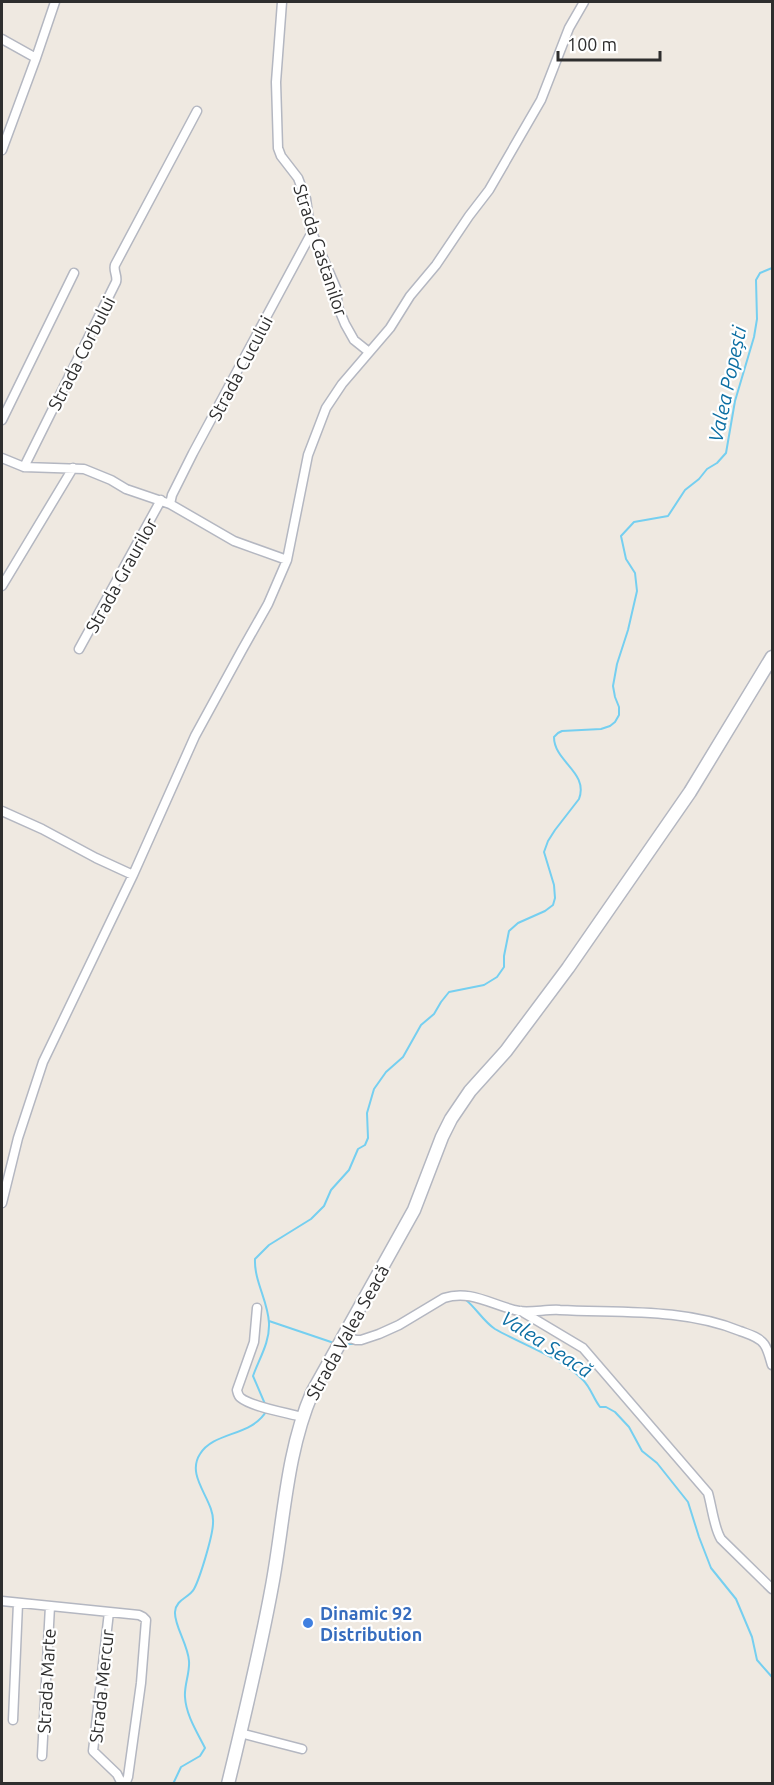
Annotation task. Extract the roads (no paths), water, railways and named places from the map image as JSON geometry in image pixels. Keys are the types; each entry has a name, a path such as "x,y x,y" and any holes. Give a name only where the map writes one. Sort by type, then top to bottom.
{"main road":[{"name":"Strada Valea Seacă","path":"228,1784 267,1615 293,1452 302,1417 312,1393 414,1210 434,1155 451,1119 470,1091 506,1051 568,968 690,792 772,657"}],"street":[{"path":"2,150 55,2"},
{"name":"Strada Castanilor","path":"282,2 276,82 277,141 281,156 298,178 306,199 312,232 336,288 338,308 354,340 369,352"},
{"path":"2,1203 18,1138 43,1062 133,875 195,736 268,604 287,560 308,455 326,408 342,384 390,328 410,296 436,265 489,190 541,100 569,28 584,2"},
{"path":"2,39 36,58"},
{"name":"Strada Corbului","path":"24,467 116,282 115,265 197,111"},
{"name":"Strada Cucului","path":"170,504 172,495 188,464 312,232"},
{"path":"2,420 74,273"},
{"path":"2,458 24,467 84,469 98,474 126,489 170,504 234,541 287,560"},
{"path":"2,586 73,468"},
{"name":"Strada Graurilor","path":"79,649 161,500"},
{"path":"2,811 133,875"},
{"path":"341,1341 361,1340 378,1334 399,1325 444,1298 462,1295 521,1311 584,1347 708,1494 717,1531 722,1539 772,1589"},
{"path":"257,1308 254,1342 237,1390 242,1399 302,1417"},
{"path":"521,1311 670,1314 712,1321 769,1344 772,1365"},
{"path":"2,1601 139,1615 146,1620 133,1745 127,1780 122,1784"},
{"path":"13,1720 18,1603"},
{"name":"Strada Marte","path":"42,1756 50,1606"},
{"name":"Strada Mercur","path":"109,1612 93,1751 117,1774 122,1784"},
{"path":"240,1733 302,1749"}],"waterway":[{"name":"Valea Popești","path":"265,1404 253,1376 269,1330 268,1315 255,1267 255,1259 269,1245 311,1219 324,1206 331,1190 349,1170 358,1149 365,1145 368,1138 367,1113 374,1089 386,1072 403,1057 421,1025 434,1014 449,992 484,985 497,977 504,967 509,931 518,923 553,905 554,885 544,852 555,830 579,799 581,790 575,774 555,746 554,737 562,731 601,729 610,726 619,715 613,686 637,591 635,573 626,559 621,536 634,522 668,516 685,490 726,453 735,401 754,337 757,319 756,280 760,273 772,268"},
{"name":"Valea Seacă","path":"466,1300 495,1329 574,1372 586,1383 600,1407 606,1407 615,1412 629,1427 642,1451 657,1463 688,1502 711,1568 736,1599 752,1637 757,1660 772,1677"},
{"name":"Valea Seacă","path":"405,1326 441,1304"},
{"name":"Valea Seacă","path":"269,1321 334,1343"},
{"name":"Valea Seacă","path":"343,1344 361,1344"},
{"name":"Valea Seacă","path":"173,1784 181,1767 200,1756 205,1748 187,1710 185,1692 189,1661 175,1617 178,1604 192,1592 197,1583 213,1523 210,1506 198,1480 196,1463 200,1454 214,1441 252,1425 267,1410"}],"place":[{"name":"Dinamic 92 Distribution","path":"308,1623"}]}
